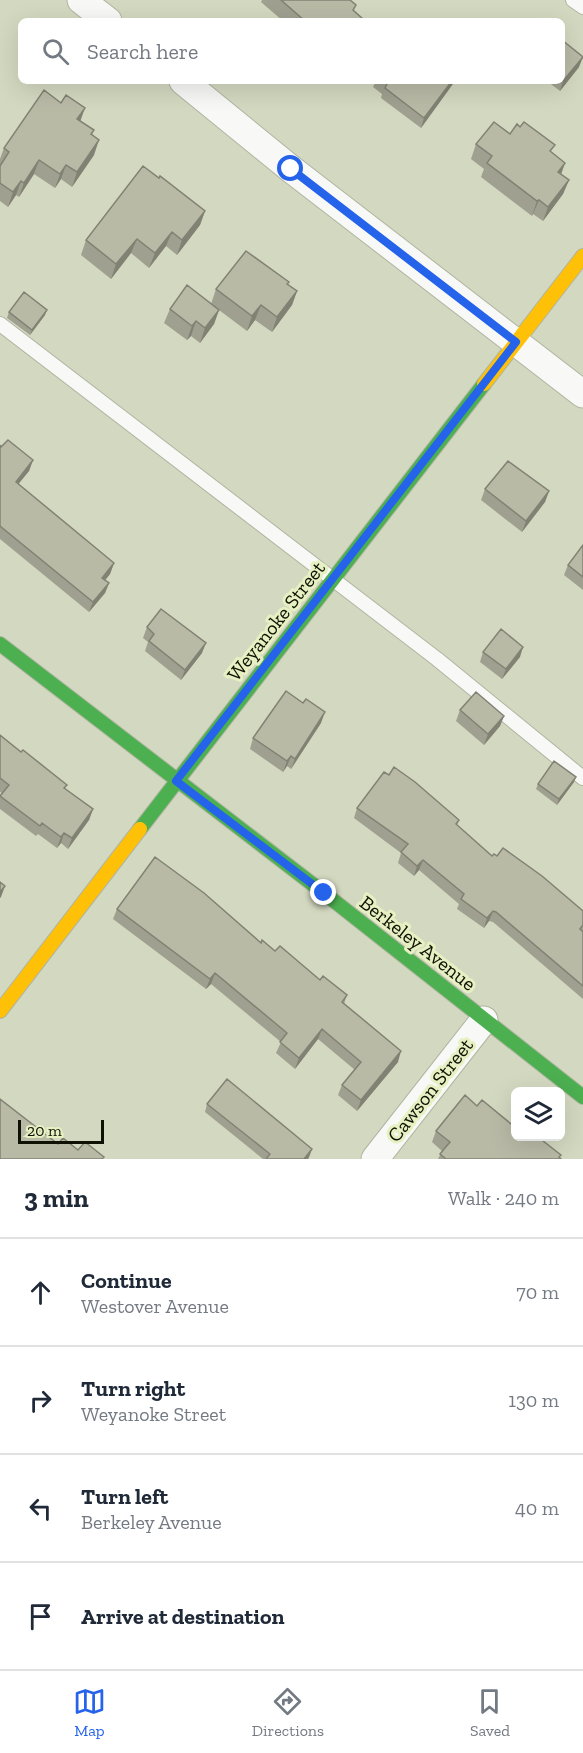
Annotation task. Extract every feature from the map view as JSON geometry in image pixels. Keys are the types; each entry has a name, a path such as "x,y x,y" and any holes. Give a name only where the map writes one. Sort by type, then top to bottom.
{"street":[{"path":"81,0 104,18"},
{"path":"187,84 291,169 583,394"},
{"name":"Weyanoke Street","path":"0,1011 583,256"},
{"name":"Berkeley Avenue","path":"0,644 324,893 583,1097"},
{"name":"Cawson Street","path":"375,1159 484,1020"}],"lane":[{"path":"573,0 583,7"},
{"path":"0,324 437,659 583,778"}],"building":[{"path":"281,0 350,0 356,5 353,10 362,18 302,18"},
{"path":"565,42 583,57 565,79"},
{"path":"387,84 450,84 424,118 385,88"},
{"path":"44,90 61,103 66,95 85,108 77,119 94,130 91,134 99,140 77,172 66,165 60,174 39,160 24,183 21,181 13,192 0,183 0,166 9,152 4,148"},
{"path":"494,122 510,134 517,124 520,127 524,122 555,145 550,151 565,163 558,172 569,180 548,207 487,163 492,156 476,144"},
{"path":"143,166 159,178 160,176 205,211 182,240 172,232 155,253 137,239 116,264 86,240"},
{"path":"246,251 289,282 287,284 297,291 277,317 261,305 252,316 216,289"},
{"path":"187,285 219,310 205,328 196,321 192,326 170,309"},
{"path":"24,292 47,310 32,330 9,312"},
{"path":"8,440 33,460 16,482 114,563 102,578 109,583 93,602 0,526 0,445 1,447"},
{"path":"508,461 549,491 526,521 485,489"},
{"path":"583,545 583,577 568,565"},
{"path":"161,609 206,643 185,670 149,641 154,634 147,627"},
{"path":"501,629 523,647 506,669 483,652"},
{"path":"286,691 303,703 306,699 325,712 295,759 291,756 287,761 253,738"},
{"path":"476,692 504,716 488,734 460,710"},
{"path":"0,735 67,785 64,788 93,809 72,838 64,833 61,837 42,823 40,826 0,796 9,785 0,778"},
{"path":"554,761 576,777 559,799 538,784"},
{"path":"394,767 459,820 456,824 492,856 494,854 497,856 503,848 542,876 583,911 583,925 580,929 583,932 583,986 496,912 493,911 487,918 461,899 464,894 423,860 417,866 401,852 408,844 357,808 384,772 389,775"},
{"path":"155,857 204,893 261,943 262,940 275,951 280,946 320,980 323,976 347,995 342,1002 401,1051 361,1100 342,1085 361,1062 322,1029 299,1058 280,1042 287,1033 215,973 210,979 117,909"},
{"path":"0,882 5,886 0,892"},
{"path":"227,1079 312,1149 304,1159 266,1159 270,1154 207,1104"},
{"path":"465,1095 477,1106 482,1100 511,1124 511,1141 543,1141 561,1155 559,1157 561,1159 446,1159 440,1154 450,1142 436,1131"},
{"path":"0,1099 58,1144 63,1138 78,1150 85,1142 104,1157 102,1159 0,1159"}],"traffic: fast":[{"path":"140,829 484,384"},
{"path":"0,644 324,893 583,1097"}],"traffic: slow":[{"path":"484,384 583,256"},
{"path":"0,1011 140,829"}],"route":[{"path":"291,169 516,342 176,781 324,893"}]}
